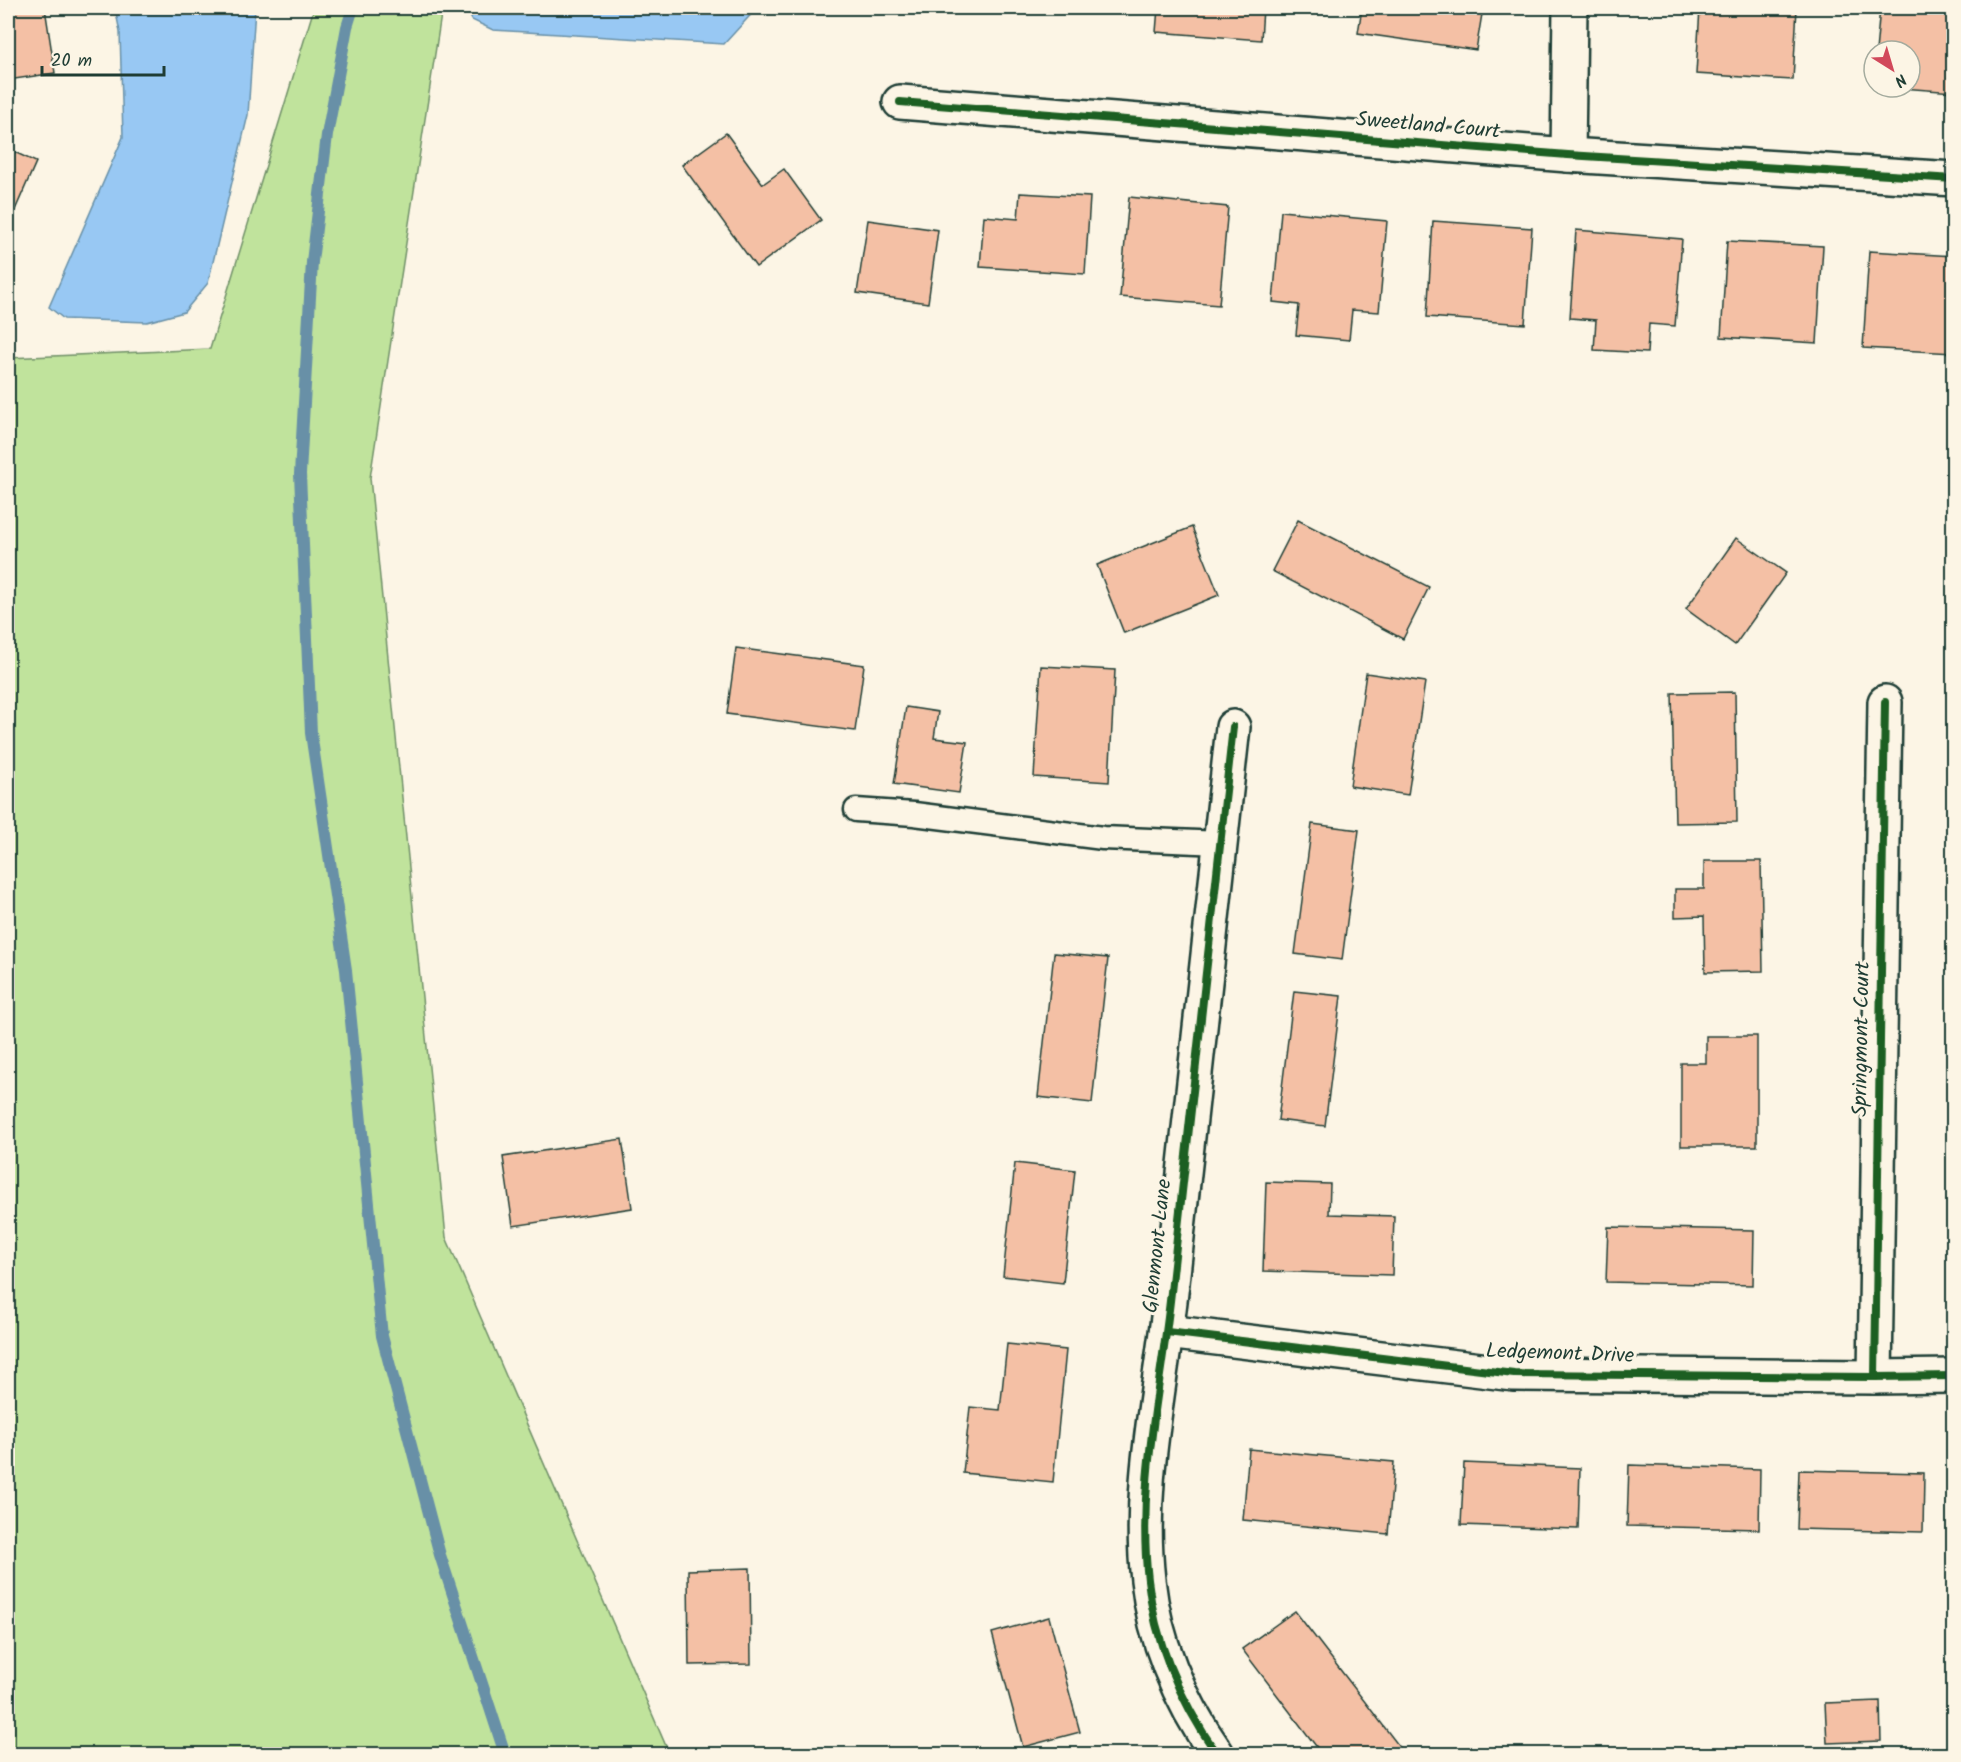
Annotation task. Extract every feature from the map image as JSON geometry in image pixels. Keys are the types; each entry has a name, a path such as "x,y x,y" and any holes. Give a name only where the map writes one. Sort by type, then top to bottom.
{"street":[{"path":"1568,156 1570,8"},
{"name":"Sweetland Court","path":"900,102 1568,156 1953,179"},
{"name":"Springmont Court","path":"1875,1377 1885,702"},
{"name":"Glenmont Lane","path":"1217,1755 1197,1726 1175,1682 1161,1643 1148,1581 1145,1509 1167,1332 1233,727"},
{"name":"Ledgemont Drive","path":"1167,1332 1514,1374 1953,1376"}],"lane":[{"path":"856,810 914,814 1103,838 1221,843"}],"green space":[{"path":"314,8 442,8 370,478 446,1237 666,1746 673,1754 8,1754 8,358 210,349"}],"water":[{"path":"115,8 255,8 248,115 208,283 184,312 147,322 64,319 49,307 123,137 120,32"},
{"path":"466,8 757,8 724,44 493,30 472,20"}],"building":[{"path":"45,8 55,73 8,80 8,9"},
{"path":"1158,8 1263,8 1261,40 1156,32"},
{"path":"1362,8 1483,8 1476,50 1358,33"},
{"path":"1700,8 1797,8 1793,80 1696,74"},
{"path":"1880,8 1954,8 1954,92 1922,90 1922,39 1877,39"},
{"path":"726,133 763,184 784,169 821,220 756,267 682,165"},
{"path":"8,149 36,162 8,226"},
{"path":"1020,193 1090,197 1085,274 980,267 984,216 1018,219"},
{"path":"1129,197 1228,207 1219,305 1120,297"},
{"path":"1281,211 1387,221 1379,312 1352,310 1349,340 1296,335 1299,305 1273,302"},
{"path":"868,220 938,230 928,303 857,293"},
{"path":"1433,221 1532,228 1525,324 1427,317"},
{"path":"1576,230 1682,239 1675,326 1649,324 1647,353 1594,350 1596,320 1570,318"},
{"path":"1727,241 1823,246 1817,343 1721,337"},
{"path":"1869,251 1954,256 1954,353 1863,348"},
{"path":"1298,520 1429,587 1403,639 1272,571"},
{"path":"1192,527 1219,595 1124,633 1097,565"},
{"path":"1736,538 1786,573 1735,645 1686,609"},
{"path":"736,648 864,665 855,731 727,714"},
{"path":"1041,666 1115,670 1109,782 1034,777"},
{"path":"1366,673 1425,682 1408,795 1350,786"},
{"path":"1735,692 1737,822 1675,823 1672,693"},
{"path":"906,707 938,712 934,738 967,742 959,793 894,784"},
{"path":"1312,824 1359,830 1342,960 1295,954"},
{"path":"1704,861 1761,861 1763,971 1705,972 1704,916 1675,917 1675,889 1704,889"},
{"path":"1054,953 1108,958 1092,1103 1038,1097"},
{"path":"1294,991 1341,996 1325,1126 1278,1120"},
{"path":"1706,1036 1757,1036 1757,1146 1681,1146 1681,1063 1706,1063"},
{"path":"622,1139 632,1208 513,1226 503,1157"},
{"path":"1015,1163 1075,1170 1063,1283 1003,1276"},
{"path":"1266,1182 1330,1184 1329,1214 1394,1216 1392,1275 1263,1271"},
{"path":"1608,1227 1754,1230 1753,1285 1606,1282"},
{"path":"1007,1344 1066,1350 1053,1482 963,1473 970,1407 1000,1410"},
{"path":"1249,1449 1394,1462 1388,1534 1243,1520"},
{"path":"1464,1463 1580,1468 1578,1529 1461,1525"},
{"path":"1629,1465 1760,1469 1759,1529 1627,1526"},
{"path":"1799,1470 1924,1473 1923,1532 1797,1529"},
{"path":"750,1568 751,1664 689,1665 688,1570"},
{"path":"1295,1611 1402,1750 1396,1754 1322,1754 1242,1649"},
{"path":"1049,1617 1080,1732 1023,1747 992,1633"},
{"path":"1880,1701 1881,1741 1827,1743 1825,1703"}],"waterway":[{"path":"353,8 347,27 327,135 312,262 300,474 311,733 346,970 382,1336 440,1555 505,1754"}],"cycle path":[{"path":"900,102 1568,155 1954,179"},
{"path":"1875,1377 1885,702"},
{"path":"1217,1754 1181,1693 1163,1649 1151,1604 1145,1544 1148,1472 1167,1328 1233,727"},
{"path":"1167,1332 1514,1374 1954,1376"}]}
